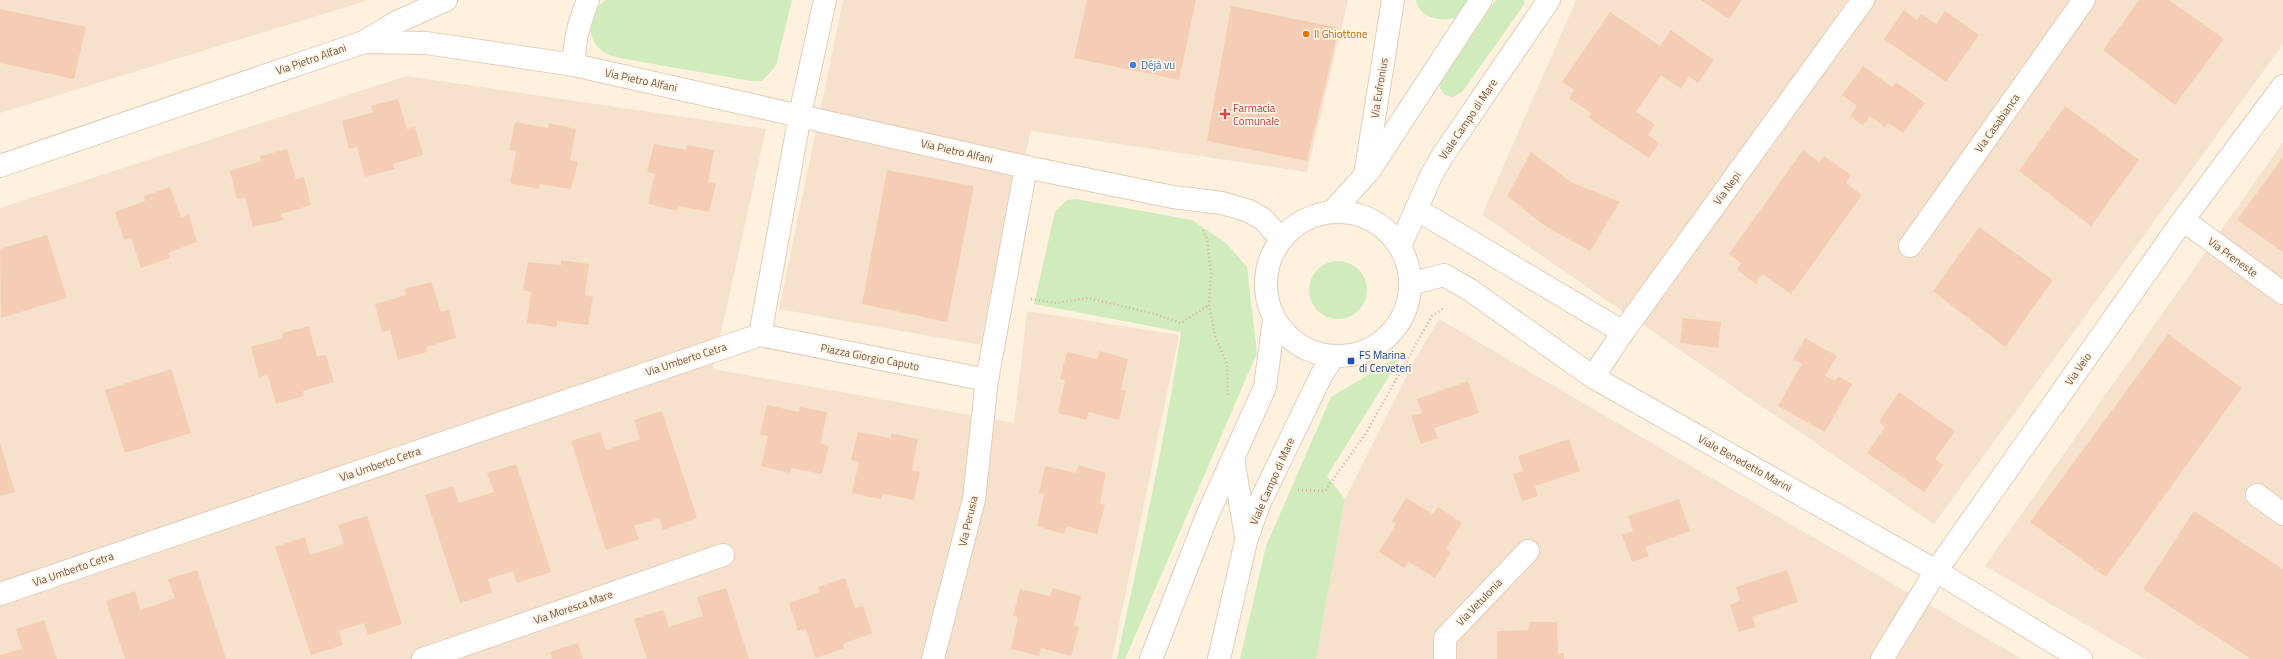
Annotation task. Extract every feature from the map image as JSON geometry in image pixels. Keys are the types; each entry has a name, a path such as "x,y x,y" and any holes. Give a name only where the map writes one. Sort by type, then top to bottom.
{"street":[{"path":"364,42 397,22 446,0"},
{"path":"574,65 574,45 577,26 588,0"},
{"path":"760,335 800,115 825,0"},
{"name":"Via Eufronius","path":"1365,176 1393,0"},
{"path":"1332,212 1365,176 1481,0"},
{"name":"Viale Campo di Mare","path":"1400,246 1431,176 1443,155 1548,0"},
{"name":"Via Nepi","path":"1593,378 1623,332 1863,0"},
{"name":"Via Casabianca","path":"1910,246 2084,0"},
{"name":"Via Pietro Alfani","path":"0,166 364,42 426,43 574,65 1026,167 1166,195 1237,207 1263,219 1281,238"},
{"name":"Via Veio","path":"1882,659 1936,571 2183,220 2283,86"},
{"path":"987,380 1026,167"},
{"path":"1416,209 1623,332"},
{"path":"1332,212 1352,213 1370,219 1387,231 1400,246 1408,264 1410,284 1407,307 1396,328 1378,344 1357,354 1333,357 1310,351 1289,338 1274,320 1267,300 1265,278 1270,257 1281,238 1295,225 1307,219 1332,212"},
{"name":"Via Preneste","path":"2183,220 2283,293"},
{"name":"Viale Benedetto Marini","path":"1410,284 1444,275 1470,290 1593,378 1936,571 2081,659"},
{"path":"1151,659 1207,516 1265,387 1274,320"},
{"name":"Piazza Giorgio Caputo","path":"760,335 987,380"},
{"name":"Via Umberto Cetra","path":"0,594 760,335"},
{"name":"Viale Campo di Mare","path":"1219,659 1246,541 1259,504 1322,374 1333,357"},
{"name":"Via Perusia","path":"933,659 974,500 987,380"},
{"path":"1233,458 1246,541"},
{"path":"2257,495 2283,514"},
{"name":"Via Vetulonia","path":"1446,659 1445,638 1528,551"},
{"name":"Via Moresca Mare","path":"423,659 723,555"}],"path":[{"path":"1202,227 1207,238 1211,273 1209,305 1215,336 1227,364 1228,399"},
{"path":"1272,479 1300,491 1325,492 1366,433 1432,316 1470,290"},
{"path":"1003,294 1056,303 1088,298 1154,314 1181,323 1209,305"}],"shaded area":[{"path":"0,0 369,0 0,113"},
{"path":"843,0 1348,0 1307,172 1031,131 980,345 779,309"},
{"path":"1576,0 2283,0 2283,44 1934,524 1482,215"},
{"path":"406,76 766,129 713,369 1014,423 1027,311 1179,335 1112,659 0,659 0,208"},
{"path":"2283,142 2283,659 2145,659 1985,566"},
{"path":"1439,319 2022,659 1316,659 1345,499 1414,361"}],"green space":[{"path":"606,0 792,0 776,66 762,81 751,81 619,58 602,51 592,39 590,24 595,11"},
{"path":"1416,0 1470,0 1458,17 1452,19 1439,19 1432,18 1421,11"},
{"path":"1496,0 1524,0 1524,5 1462,92 1453,97 1445,95 1440,88 1441,77"},
{"path":"1076,199 1192,220 1226,243 1247,267 1257,353 1125,659 1117,659 1160,455 1181,332 1034,304 1055,212 1067,200"},
{"path":"1338,261 1349,263 1362,274 1365,279 1367,290 1365,301 1354,314 1349,317 1338,319 1327,317 1314,306 1311,301 1309,290 1311,279 1322,266 1327,263"},
{"path":"1403,354 1327,476 1345,499 1316,659 1240,659 1266,546 1331,397"}],"building":[{"path":"1087,0 1196,0 1179,80 1074,58"},
{"path":"1701,0 1742,0 1729,19"},
{"path":"2139,0 2169,0 2224,39 2175,105 2103,50"},
{"path":"1231,6 1339,28 1307,161 1207,141"},
{"path":"0,9 86,27 74,79 0,63"},
{"path":"1904,10 1917,20 1921,14 1936,24 1945,11 1979,35 1946,82 1884,39"},
{"path":"1610,12 1660,46 1671,30 1714,60 1698,83 1689,76 1681,89 1661,75 1636,112 1655,124 1648,135 1659,143 1649,158 1589,118 1591,113 1569,98 1574,90 1562,82"},
{"path":"1863,66 1892,87 1896,82 1925,103 1903,133 1888,123 1885,127 1870,116 1863,126 1850,116 1857,106 1842,95"},
{"path":"398,99 407,129 415,127 423,155 393,164 394,169 365,177 357,147 349,149 342,121 373,112 371,106"},
{"path":"2065,106 2139,160 2091,226 2019,171"},
{"path":"515,122 548,128 549,123 576,129 570,160 578,162 571,189 540,184 539,189 510,183 516,152 509,150"},
{"path":"654,144 686,150 687,145 714,150 708,182 716,184 709,212 679,206 677,211 648,204 655,174 647,172"},
{"path":"287,149 296,179 304,177 311,205 281,214 283,220 253,227 245,197 237,199 230,171 261,161 260,156"},
{"path":"1803,150 1819,162 1824,156 1851,175 1846,183 1862,195 1791,294 1762,274 1756,284 1737,270 1741,263 1729,254"},
{"path":"1531,152 1571,182 1620,202 1590,251 1545,226 1507,196"},
{"path":"2283,157 2283,252 2237,220"},
{"path":"887,170 974,186 947,322 862,304"},
{"path":"170,187 181,217 189,215 197,242 168,253 170,258 141,268 131,238 124,240 115,212 145,201 144,196"},
{"path":"1979,227 2053,280 2005,347 1933,291"},
{"path":"47,235 67,298 1,318 0,249"},
{"path":"561,260 589,264 585,295 593,297 588,325 557,321 557,327 527,323 531,292 523,290 528,262 561,265"},
{"path":"431,282 441,312 449,310 456,338 426,347 427,352 398,360 390,330 382,332 375,304 406,295 404,289"},
{"path":"1683,318 1721,322 1718,348 1680,343"},
{"path":"309,326 317,356 326,355 334,382 303,391 304,396 276,404 268,375 259,377 251,347 283,338 282,333"},
{"path":"2168,334 2242,388 2106,577 2030,522"},
{"path":"1805,338 1837,356 1825,376 1835,381 1838,376 1852,384 1825,432 1778,406 1802,364 1793,359"},
{"path":"1100,351 1128,359 1121,389 1126,391 1119,420 1089,412 1086,420 1058,413 1065,380 1060,379 1067,352 1097,359"},
{"path":"171,369 191,433 125,453 105,390"},
{"path":"1468,381 1479,413 1434,428 1438,438 1421,444 1411,416 1422,413 1417,399"},
{"path":"1899,392 1955,431 1935,459 1943,465 1924,492 1867,453 1885,427 1879,422"},
{"path":"767,405 799,412 800,407 827,412 821,443 829,446 822,474 792,468 790,473 761,466 768,436 760,434"},
{"path":"662,411 697,518 663,530 659,518 634,526 639,539 606,550 571,441 600,432 606,450 640,439 634,420"},
{"path":"858,432 891,438 891,433 918,439 912,470 920,472 914,500 883,494 881,499 852,493 859,462 851,460"},
{"path":"1569,439 1580,471 1535,486 1538,496 1522,501 1513,474 1523,471 1518,456"},
{"path":"0,444 15,492 0,496"},
{"path":"516,464 551,572 517,583 513,571 488,579 492,593 460,603 425,495 453,486 459,503 494,492 487,473"},
{"path":"1079,465 1106,473 1100,503 1105,505 1097,534 1067,526 1064,534 1037,526 1044,494 1039,493 1045,466 1076,473"},
{"path":"1406,498 1433,514 1438,507 1462,523 1446,549 1451,553 1435,578 1409,562 1404,568 1379,552 1396,524 1392,521"},
{"path":"1679,499 1690,531 1645,547 1649,556 1632,562 1622,535 1633,531 1628,516"},
{"path":"2194,511 2283,569 2283,659 2251,659 2143,589"},
{"path":"367,516 402,624 368,635 364,623 339,631 343,645 311,655 275,547 305,537 310,555 344,544 338,525"},
{"path":"197,570 226,659 125,659 106,601 135,591 140,610 175,598 168,579"},
{"path":"1787,570 1798,602 1752,617 1756,627 1739,632 1730,605 1740,601 1736,587"},
{"path":"845,578 855,608 863,606 872,633 843,644 844,649 815,658 806,629 798,631 789,603 820,592 818,587"},
{"path":"726,588 749,659 647,659 634,619 663,610 669,627 703,616 697,597"},
{"path":"1053,588 1081,596 1074,626 1079,627 1071,656 1041,648 1039,656 1011,649 1018,617 1013,616 1020,589 1050,596"},
{"path":"44,620 57,659 0,659 0,655 22,649 16,629"},
{"path":"1529,622 1557,622 1558,653 1564,653 1564,659 1497,659 1497,631 1528,630"},
{"path":"578,643 583,659 552,659 550,652"}],"place":[{"name":"Il Ghiottone","path":"1306,34"},
{"name":"Déjà vu","path":"1133,65"},
{"name":"Farmacia Comunale","path":"1225,114"},
{"name":"FS Marina di Cerveteri","path":"1351,361"}]}
